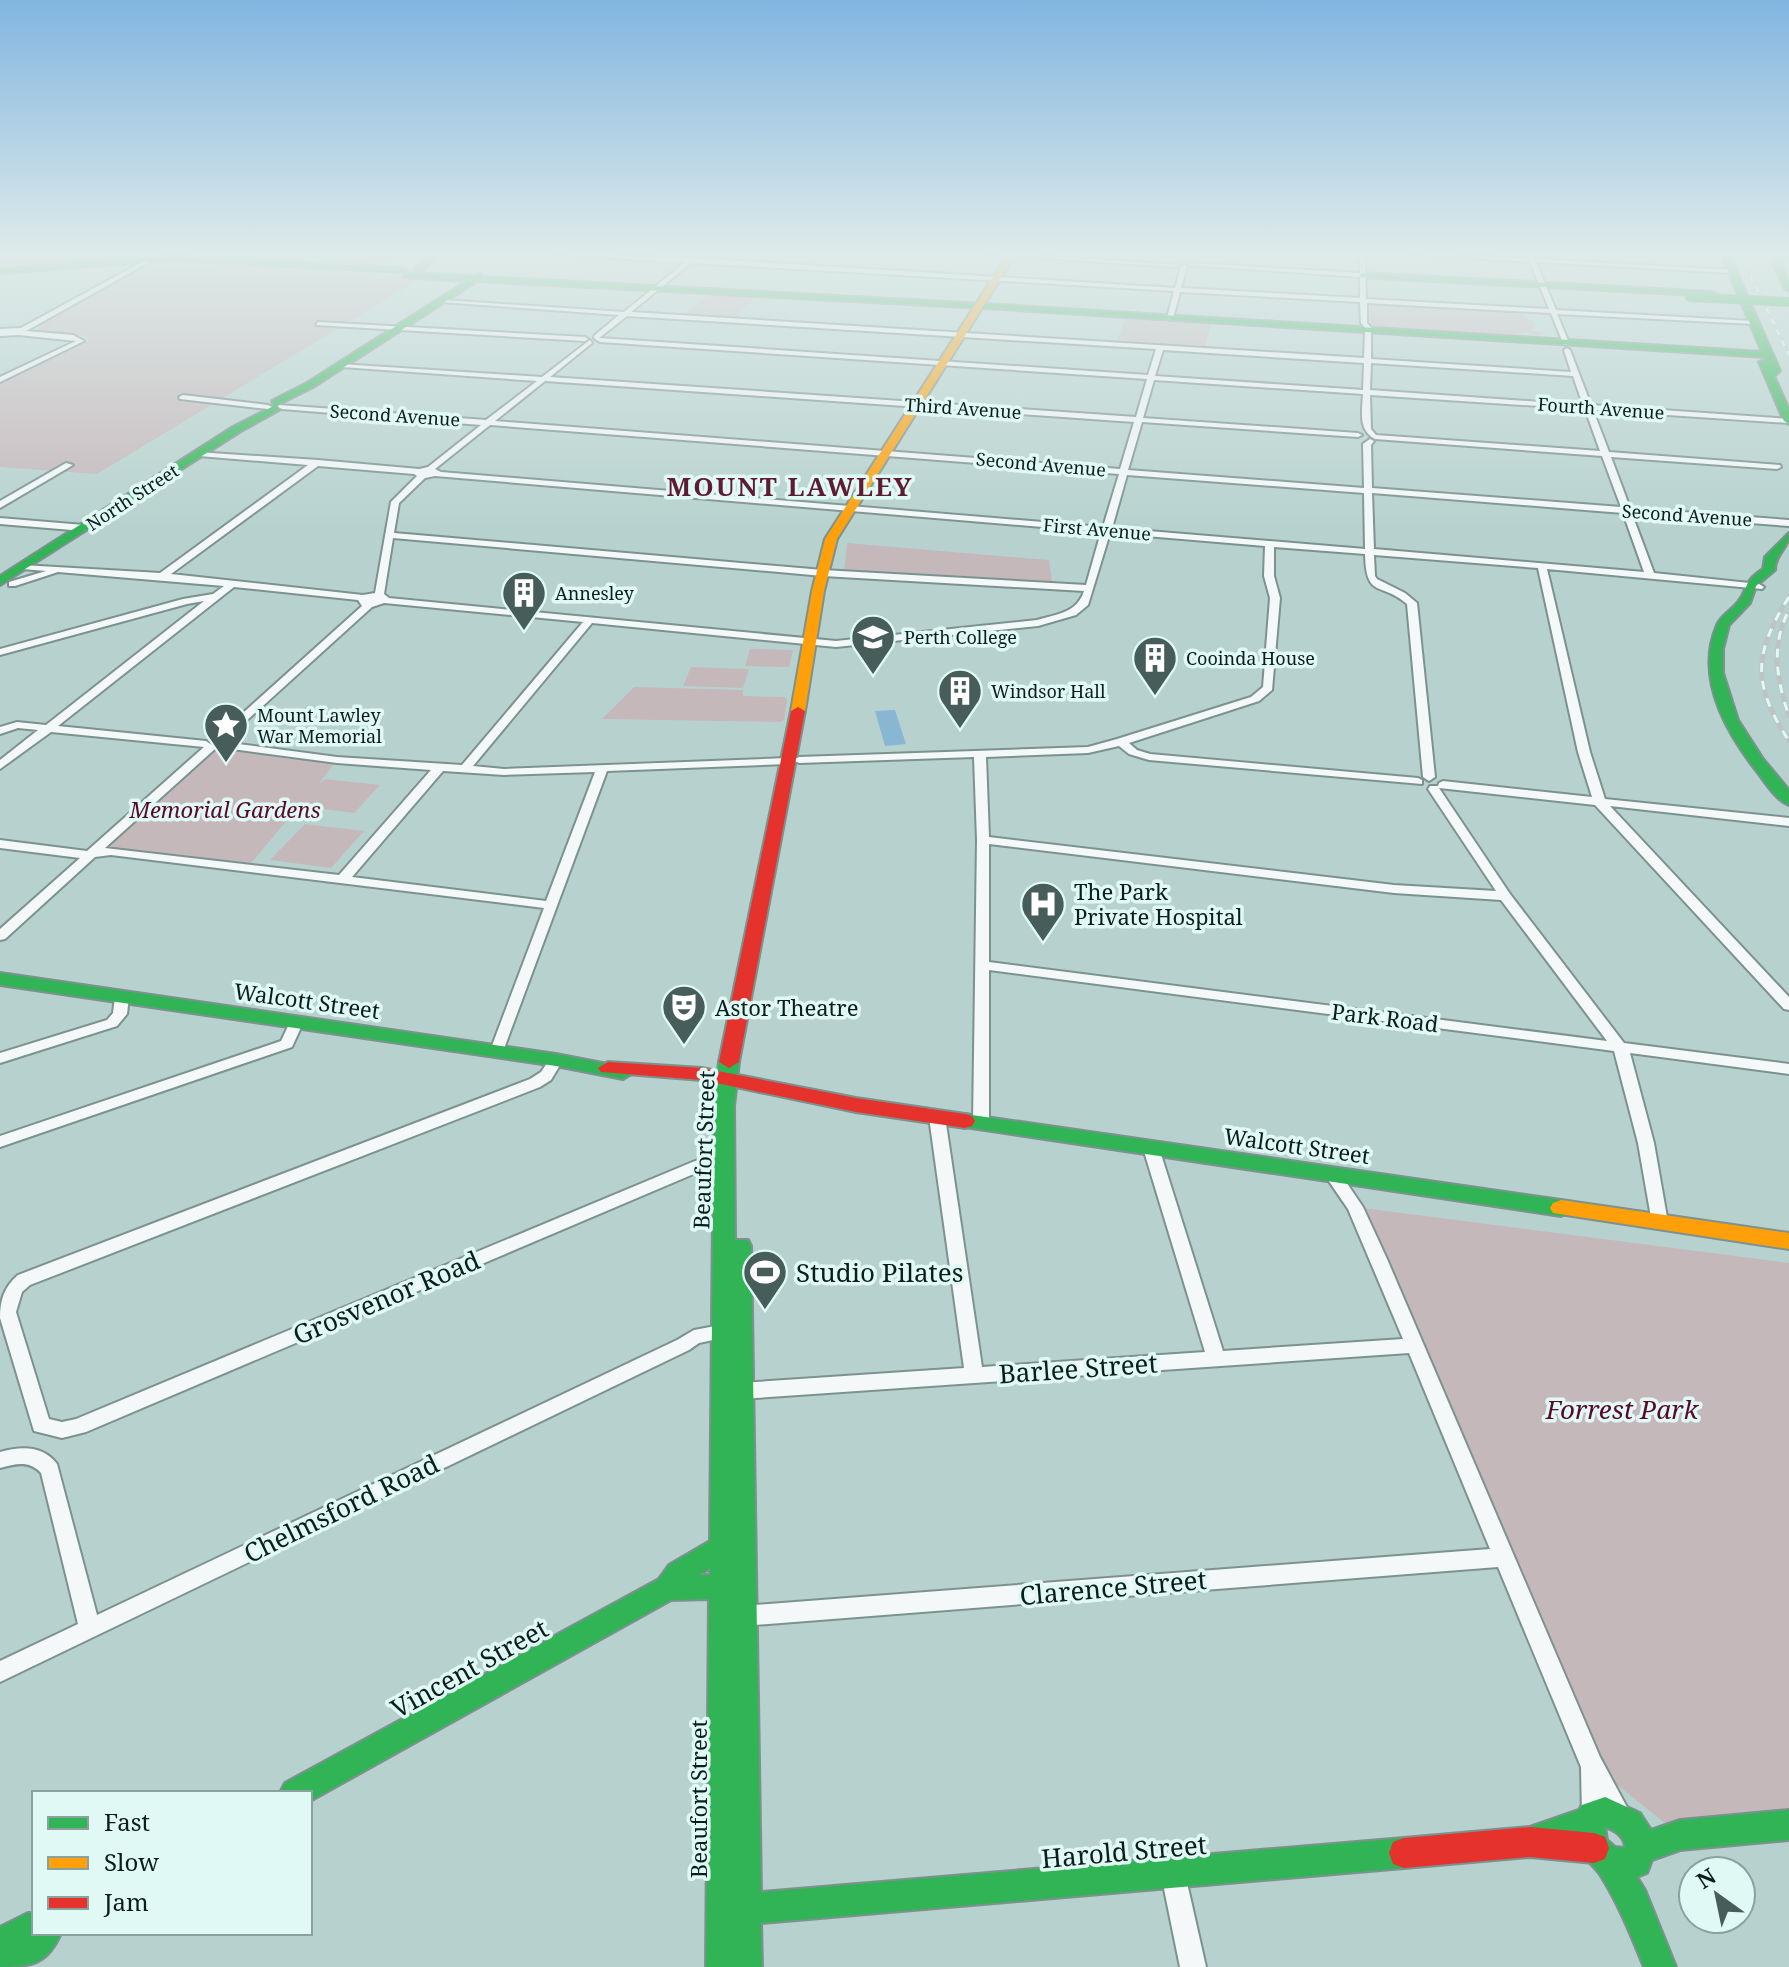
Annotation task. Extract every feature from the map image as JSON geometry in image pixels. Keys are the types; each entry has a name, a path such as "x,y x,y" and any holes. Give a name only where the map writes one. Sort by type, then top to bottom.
{"main road":[{"name":"North Street","path":"6,582 199,454 373,346"},
{"name":"Beaufort Street","path":"722,1967 732,1617 742,1586 741,1391 732,1337 724,1163 733,1086 793,760 822,646 831,539 892,452 958,346"},
{"path":"1567,346 1766,357"},
{"path":"1761,346 1789,421"},
{"path":"1789,536 1769,560 1769,570 1744,603 1727,618 1717,642 1719,687 1741,741 1789,800"},
{"path":"1755,586 1776,573 1777,561 1789,545"},
{"path":"1755,586 1754,604 1735,620 1729,633 1725,659 1727,679 1743,727 1768,765 1789,789"},
{"name":"Walcott Street","path":"0,979 121,1006 296,1023 608,1068 635,1067 733,1086 781,1099 799,1096 1789,1241"},
{"name":"Beaufort Street","path":"733,1086 732,1337 722,1586 732,1617 746,1967"},
{"name":"Vincent Street","path":"668,1588 678,1573 723,1547"},
{"name":"Vincent Street","path":"299,1791 668,1588 742,1586"},
{"path":"1660,1967 1634,1901 1610,1862 1594,1848 1588,1835 1591,1819 1605,1812 1680,1835"},
{"path":"1624,1818 1638,1833 1634,1901"},
{"name":"Harold Street","path":"1530,1842 1591,1819"},
{"path":"1610,1862 1624,1866 1680,1835 1789,1825"},
{"name":"Harold Street","path":"722,1911 1530,1842 1594,1848"},
{"path":"0,1944 32,1929"},
{"path":"0,1965 30,1948 43,1935"}],"street":[{"path":"0,380 71,346"},
{"path":"381,598 395,502 586,346"},
{"name":"Fourth Avenue","path":"682,346 1789,421"},
{"path":"1140,346 1576,374"},
{"path":"1366,346 1365,402 1372,581 1406,596 1412,603 1431,783 1505,896 1621,1049 1646,1143 1660,1223"},
{"path":"1567,346 1650,575"},
{"path":"25,567 162,576 366,601 381,598 822,646 1049,621 1082,608 1160,347"},
{"name":"Third Avenue","path":"342,365 1777,467"},
{"name":"Second Avenue","path":"183,397 1789,523"},
{"name":"First Avenue","path":"199,454 854,507 1755,586"},
{"path":"162,576 318,462"},
{"path":"0,505 69,465"},
{"path":"0,521 84,528"},
{"path":"389,535 828,573 1089,588"},
{"path":"0,731 17,725 214,744 337,760 504,772 1088,750 1255,699 1268,688 1275,598 1269,576 1270,544"},
{"path":"1542,566 1584,752 1600,803 1789,1006"},
{"path":"6,582 57,570"},
{"path":"0,766 232,584"},
{"path":"0,652 186,601 216,597"},
{"path":"0,936 214,744 366,601"},
{"path":"465,769 589,621"},
{"path":"1121,742 1133,752 1149,757 1431,783 1789,822"},
{"path":"980,754 983,840 981,1124"},
{"path":"343,879 439,768"},
{"path":"497,1051 602,769"},
{"path":"983,840 1394,889 1505,896"},
{"path":"0,844 87,855 111,851 551,905"},
{"name":"Park Road","path":"981,965 1789,1069"},
{"path":"0,1058 112,1023 121,1006"},
{"path":"0,1142 287,1044 296,1023"},
{"name":"Grosvenor Road","path":"556,1060 546,1076 535,1083 40,1271 14,1289 7,1312 37,1419 49,1429 79,1426 701,1165 724,1163"},
{"path":"937,1117 974,1375"},
{"path":"1151,1148 1216,1358"},
{"path":"1332,1174 1355,1207 1592,1765 1624,1818"},
{"path":"1355,1207 1361,1191 1375,1180"},
{"name":"Chelmsford Road","path":"0,1672 683,1345 732,1337"},
{"name":"Barlee Street","path":"741,1391 1415,1345"},
{"path":"0,1460 31,1455 45,1461 50,1470 90,1629"},
{"name":"Clarence Street","path":"732,1617 1503,1557"},
{"path":"1591,1819 1592,1765"},
{"path":"1173,1873 1193,1967"}],"green space":[{"path":"78,346 309,346 97,474 0,467 0,384"},
{"path":"847,543 1049,560 1053,587 844,573"},
{"path":"750,649 793,650 789,667 745,666"},
{"path":"691,667 749,669 743,688 683,686"},
{"path":"634,687 743,690 743,696 785,697 784,720 602,719"},
{"name":"Memorial Gardens","path":"213,745 337,760 318,785 325,779 380,785 354,813 299,806 248,867 91,851"},
{"path":"305,824 364,831 331,868 270,860"},
{"name":"Forrest Park","path":"1355,1207 1789,1263 1789,1825 1680,1835 1592,1765"}],"water":[{"path":"895,710 906,744 885,746 875,711"}],"railway":[{"path":"1785,346 1789,355"},
{"path":"1789,597 1769,636 1762,669 1768,702 1789,741"},
{"path":"1787,614 1777,652 1781,690 1789,716"}],"traffic: fast":[{"path":"275,403 310,385 371,346"},
{"path":"1615,346 1769,355"},
{"path":"1764,346 1775,371 1771,374"},
{"path":"1764,362 1789,421"},
{"path":"0,581 237,429 276,408"},
{"path":"1789,536 1769,560 1769,570 1756,579 1744,603 1723,625 1716,649 1716,673 1730,720 1743,742 1789,800"},
{"path":"0,979 556,1060 623,1073"},
{"path":"722,1967 724,1106 729,1062"},
{"path":"965,1121 1561,1208"},
{"path":"740,1246 746,1967"},
{"path":"299,1791 668,1588 678,1573 723,1547"},
{"path":"668,1588 737,1586"},
{"path":"1605,1812 1622,1819 1635,1830 1640,1844 1636,1862 1617,1863 1609,1860 1591,1843 1588,1824 1593,1816 1605,1812"},
{"path":"1538,1839 1589,1822"},
{"path":"1642,1848 1680,1835 1789,1825"},
{"path":"742,1909 1404,1853"},
{"path":"1610,1862 1634,1901 1660,1967"},
{"path":"0,1944 32,1929"},
{"path":"0,1965 30,1948 43,1935"}],"traffic: slow":[{"path":"798,711 818,591 831,539 954,346"},
{"path":"1561,1208 1789,1241"}],"traffic: jam":[{"path":"729,1062 798,711"},
{"path":"608,1068 702,1074 856,1105 965,1121"},
{"path":"1404,1853 1530,1842 1594,1848"}],"place":[{"name":"Annesley","path":"524,632"},
{"name":"Perth College","path":"873,676"},
{"name":"Cooinda House","path":"1155,697"},
{"name":"Windsor Hall","path":"960,730"},
{"name":"Mount Lawley War Memorial","path":"226,764"},
{"name":"The Park Private Hospital","path":"1043,943"},
{"name":"Astor Theatre","path":"684,1046"},
{"name":"Studio Pilates","path":"765,1311"}],"district":[{"name":"MOUNT LAWLEY","path":"790,486"}]}
